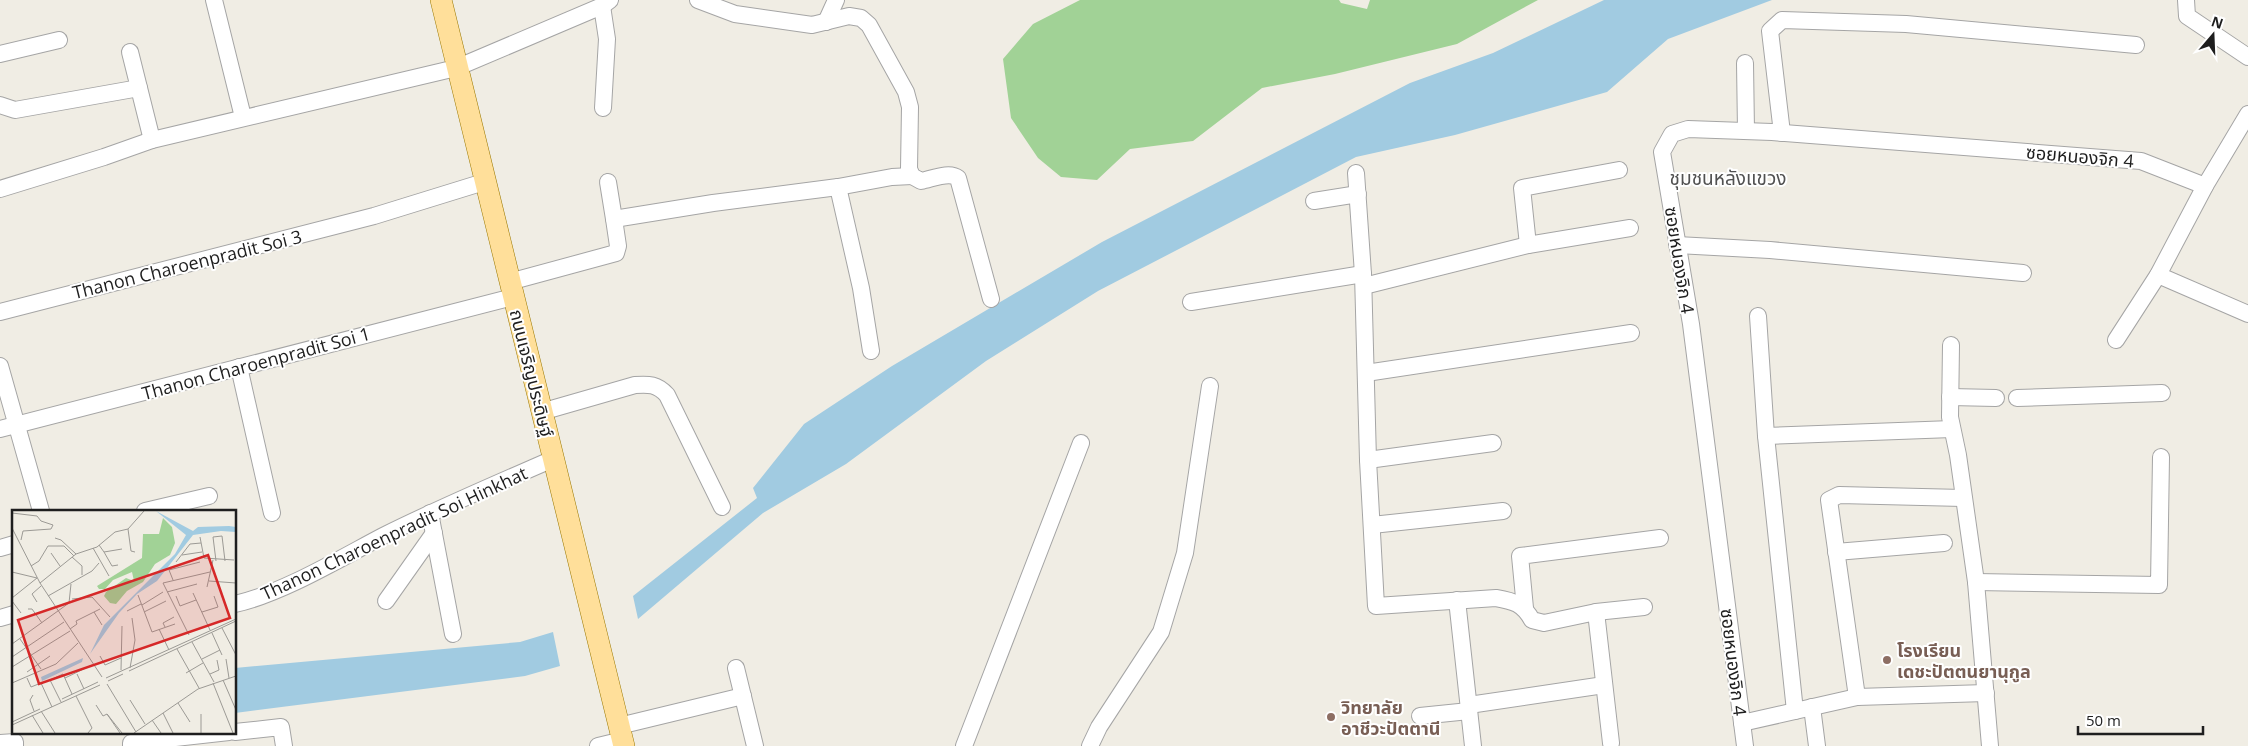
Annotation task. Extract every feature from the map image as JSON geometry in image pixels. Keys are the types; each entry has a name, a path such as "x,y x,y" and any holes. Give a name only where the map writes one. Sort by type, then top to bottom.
{"main road":[{"name":"ถนนเจริญประดิษฐ์","path":"440,0 622,738"}],"street":[{"path":"214,0 243,117"},
{"path":"698,0 734,14 812,25 850,16 861,18 869,25 906,92 910,108 909,169 912,176"},
{"path":"826,22 836,0"},
{"path":"2186,0 2187,16 2248,57"},
{"path":"0,189 152,140 456,68 606,3 607,39 603,108"},
{"path":"1782,133 1770,31 1782,20 1906,24 2136,45"},
{"path":"0,54 59,40"},
{"path":"130,52 152,140"},
{"path":"1745,63 1746,131"},
{"path":"0,105 15,110 139,88"},
{"path":"2116,340 2158,275 2205,186 2248,114"},
{"name":"ซอยหนองจิก 4","path":"1745,746 1691,324 1662,152 1672,134 1688,129 1782,133 2141,161 2205,186"},
{"path":"1528,245 1522,188 1619,170"},
{"path":"1356,173 1363,280 1368,460 1376,606 1496,598 1508,600 1525,608"},
{"path":"608,182 614,219 713,203 838,187 892,177 912,176 921,181 954,175 958,178 990,298"},
{"name":"Thanon Charoenpradit Soi 3","path":"0,312 374,216 484,182"},
{"path":"838,187 860,288 871,351"},
{"path":"1314,201 1358,194"},
{"name":"Thanon Charoenpradit Soi 1","path":"0,429 239,367 511,290 616,253 618,246 614,219"},
{"path":"1191,302 1363,280 1528,245 1630,228"},
{"path":"1677,245 1770,250 2023,273"},
{"path":"2158,275 2248,314"},
{"path":"1758,316 1766,436 1795,711"},
{"path":"1366,373 1631,334"},
{"path":"1951,345 1950,397 1952,429 1958,455 1976,582 1990,746"},
{"path":"0,366 41,510"},
{"path":"239,367 272,513"},
{"path":"541,412 635,385 648,384 660,387 667,396 722,507"},
{"path":"1090,746 1100,727 1161,632 1185,553 1210,386"},
{"path":"2017,398 2162,393"},
{"path":"1950,397 1996,398"},
{"path":"1766,436 1952,429"},
{"path":"964,746 1081,443"},
{"path":"1368,460 1493,443"},
{"path":"1976,582 2159,585 2161,457"},
{"name":"Thanon Charoenpradit Soi Hinkhat","path":"236,604 248,601 298,580 430,513 553,459"},
{"path":"1857,697 1829,500 1839,495 1963,498"},
{"path":"149,510 208,496"},
{"path":"1372,525 1503,511"},
{"path":"430,513 453,634"},
{"path":"386,601 434,533"},
{"path":"1644,607 1596,612 1544,622 1532,620 1525,608 1520,556 1660,538"},
{"path":"1836,552 1944,543"},
{"path":"1457,600 1473,746"},
{"path":"1596,612 1611,743"},
{"path":"736,668 755,746"},
{"path":"1420,716 1604,685"},
{"path":"1742,723 1857,697 1986,693"},
{"path":"598,746 742,696"},
{"path":"1812,707 1817,746"},
{"path":"236,732 281,727 284,746"},
{"path":"131,744 213,734"},
{"path":"0,742 15,742 15,746"}],"green space":[{"path":"1080,0 1339,0 1341,3 1367,9 1370,0 1538,0 1457,44 1335,74 1262,88 1193,141 1130,149 1097,180 1061,177 1038,158 1011,118 1003,59 1033,24"}],"water":[{"path":"1604,0 1772,0 1668,39 1607,92 1455,135 1356,157 1098,291 986,361 846,464 763,513 638,619 633,596 757,498 753,488 804,424 892,366 1102,242 1410,83 1493,53"},
{"path":"553,632 560,666 525,676 236,713 236,668 520,642"}],"place":[{"name":"โรงเรียน เดชะปัตตนยานุกูล","path":"1887,660"},
{"name":"วิทยาลัย อาชีวะปัตตานี","path":"1331,717"}],"district":[{"name":"ชุมชนหลังแขวง","path":"1728,178"}]}
